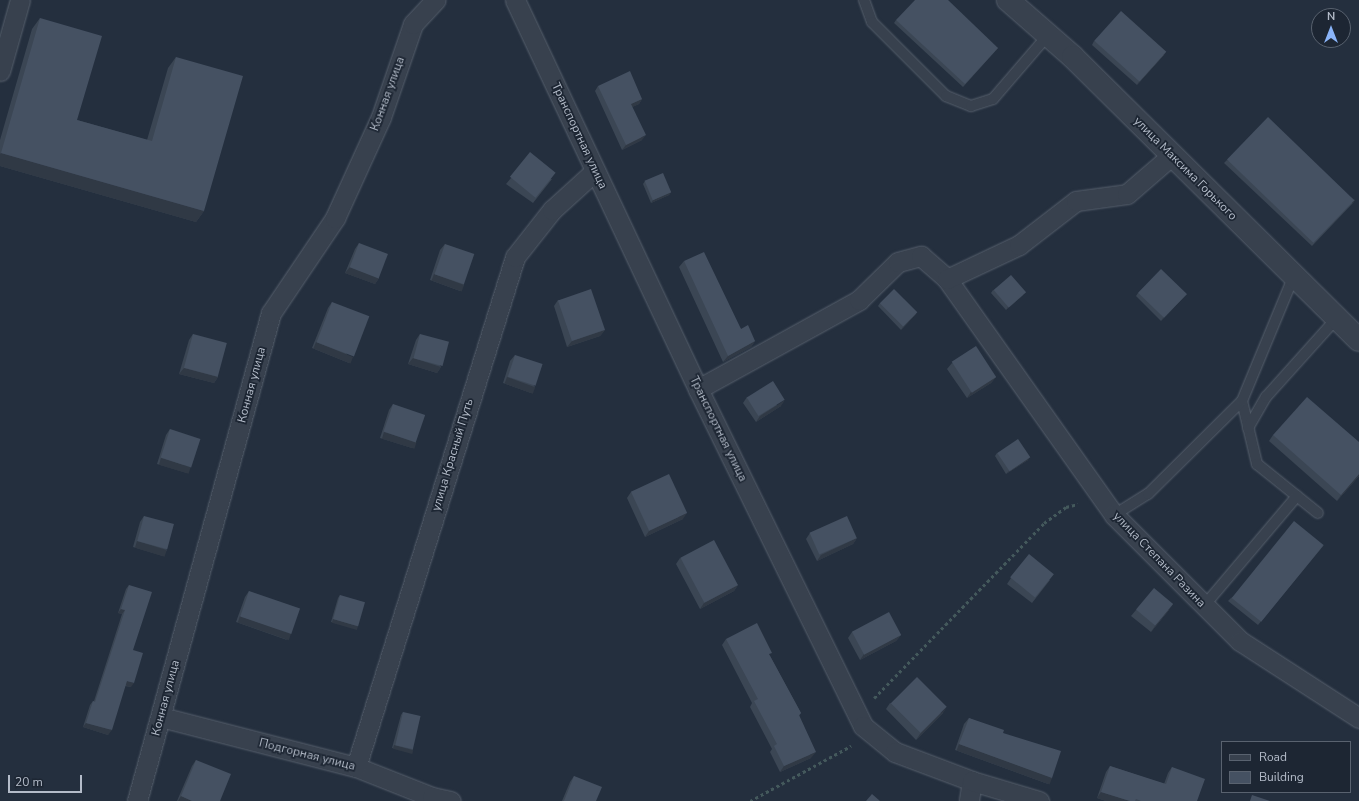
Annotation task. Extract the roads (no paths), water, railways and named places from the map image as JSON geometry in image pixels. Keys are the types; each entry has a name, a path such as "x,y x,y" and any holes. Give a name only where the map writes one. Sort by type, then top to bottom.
{"street":[{"path":"0,71 20,0"},
{"name":"Конная улица","path":"137,801 271,313 335,218 381,117 412,24 435,0"},
{"name":"Транспортная улица","path":"515,0 698,389 863,726 895,752 972,781 1039,801"},
{"name":"улица Максима Горького","path":"1008,0 1048,35 1293,278 1359,340"},
{"path":"947,279 1019,245 1076,201 1127,194 1171,156"},
{"name":"улица Красный Путь","path":"356,766 515,257 552,210 595,171"},
{"name":"улица Степана Разина","path":"698,389 859,300 898,262 921,256 947,279 1114,515 1240,641 1359,718"},
{"name":"Подгорная улица","path":"161,717 356,766 431,799 451,801"},
{"path":"969,801 972,781"}],"lane":[{"path":"864,0 872,22 946,96 971,106 993,99 1048,35"},
{"path":"1114,515 1148,494 1242,401 1293,278"},
{"path":"1248,428 1266,397 1336,320"},
{"path":"1242,401 1257,464 1318,513"},
{"path":"1204,606 1297,496"}]}
